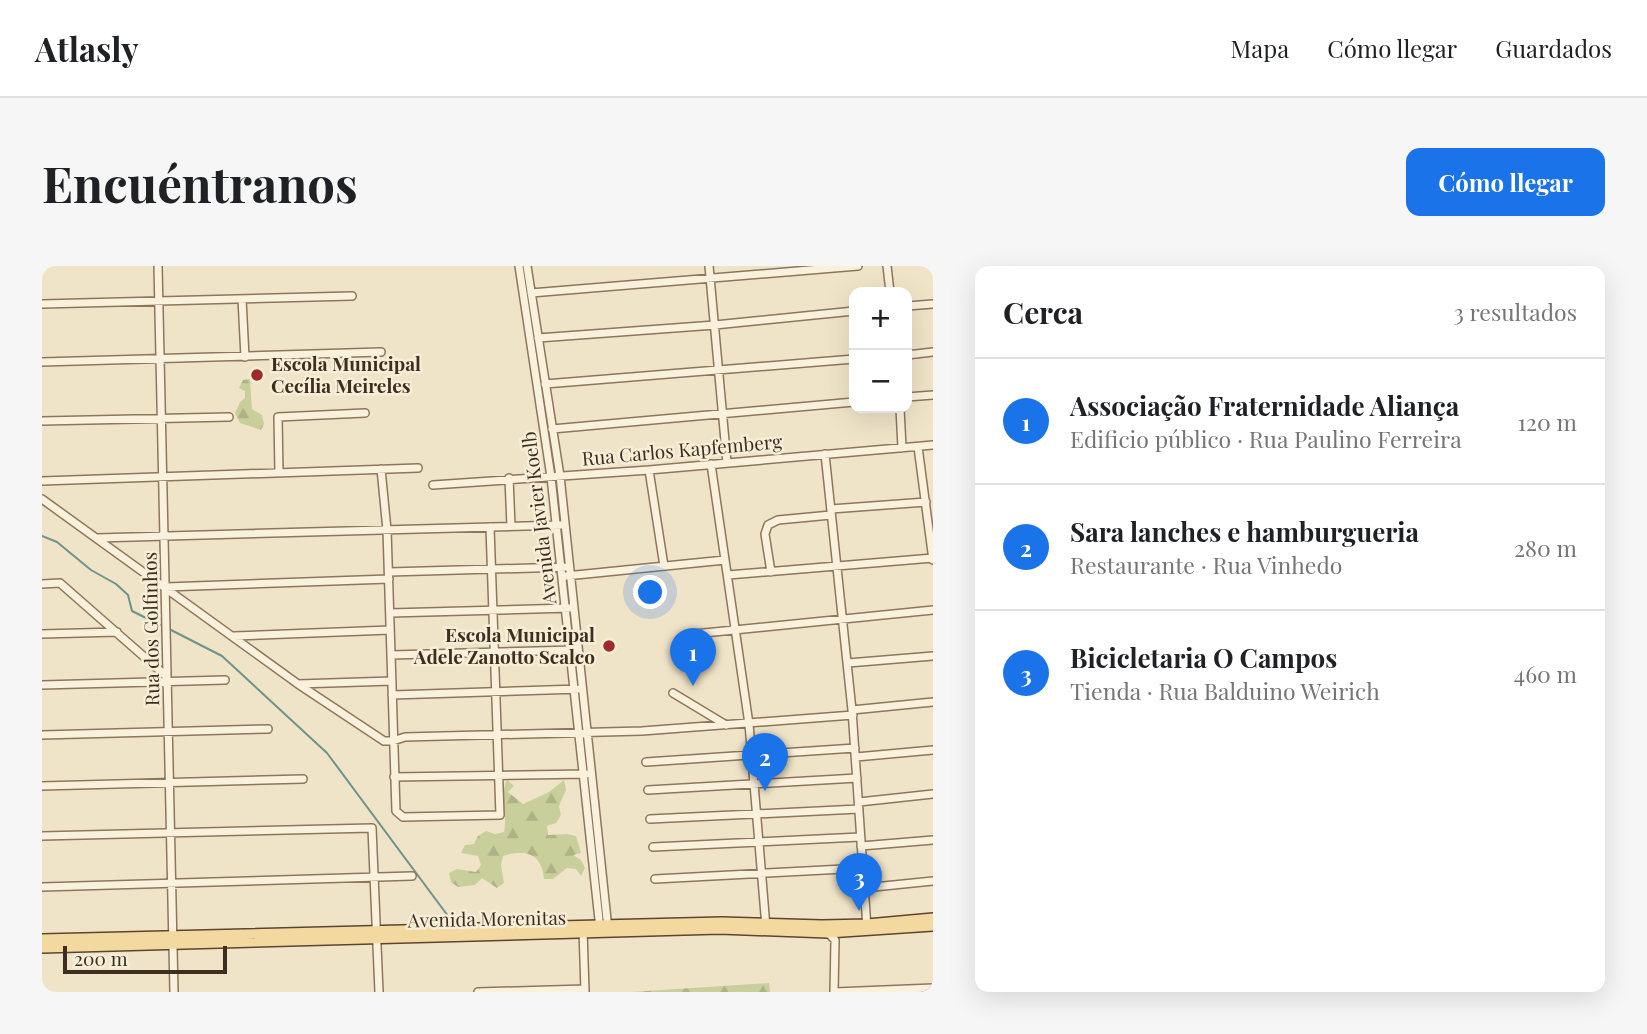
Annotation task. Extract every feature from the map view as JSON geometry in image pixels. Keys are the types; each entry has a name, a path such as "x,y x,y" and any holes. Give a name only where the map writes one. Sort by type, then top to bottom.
{"main road":[{"name":"Avenida Morenitas","path":"766,927 828,933 933,918"},
{"name":"Avenida Morenitas","path":"42,939 174,940 604,929 933,926"},
{"name":"Avenida Morenitas","path":"42,948 174,940"}],"street":[{"name":"Rua dos Golfinhos","path":"158,266 174,992"},
{"name":"Avenida Javier Koelb","path":"519,266 556,477"},
{"name":"Avenida Javier Koelb","path":"527,266 552,429 579,689 588,733 604,929"},
{"path":"709,266 727,463"},
{"path":"531,293 859,266"},
{"path":"887,266 889,287"},
{"path":"42,304 352,296"},
{"path":"242,299 244,357"},
{"path":"912,306 933,304"},
{"path":"538,338 849,312"},
{"path":"42,362 381,352"},
{"path":"912,354 933,352"},
{"path":"545,384 849,359"},
{"path":"912,397 933,395"},
{"path":"552,429 849,402"},
{"path":"279,472 278,417 365,413"},
{"path":"900,413 902,448"},
{"path":"42,421 229,417"},
{"name":"Rua Carlos Kapfemberg","path":"433,485 649,470 933,445"},
{"path":"728,575 933,560 918,447"},
{"path":"825,454 848,663 867,928"},
{"path":"711,464 749,724 766,927"},
{"path":"42,481 418,468"},
{"path":"380,469 387,530 396,811 402,817 500,815 490,527"},
{"path":"649,470 664,566"},
{"path":"509,478 511,526"},
{"path":"42,499 298,684 384,741 405,737 588,733 749,724 933,702"},
{"path":"771,572 765,534 768,525 778,520 926,502"},
{"path":"97,538 561,525"},
{"path":"166,587 492,569 566,572 725,559"},
{"path":"42,584 60,583 166,679"},
{"path":"390,613 570,608"},
{"path":"694,634 933,610"},
{"path":"234,636 390,630"},
{"path":"42,634 117,632"},
{"path":"391,655 575,650"},
{"path":"848,663 933,656"},
{"path":"42,685 166,679 225,680"},
{"path":"298,684 392,681"},
{"path":"392,695 579,689"},
{"name":"Avenida Javier Koelb","path":"579,689 578,733 604,929"},
{"path":"673,693 727,725"},
{"path":"42,735 268,729"},
{"path":"646,762 855,748"},
{"path":"856,757 933,750"},
{"path":"394,777 592,774"},
{"path":"648,790 857,778"},
{"path":"42,786 303,779"},
{"path":"650,819 859,805 933,794"},
{"path":"42,836 372,828 379,992"},
{"path":"653,847 860,837"},
{"path":"861,846 933,840"},
{"path":"654,878 863,868"},
{"path":"42,887 412,876"},
{"path":"864,888 933,881"},
{"path":"478,992 585,991 583,930"},
{"path":"828,933 835,940 834,992 914,991 933,988"}],"green space":[{"path":"250,379 252,409 262,415 264,424 261,430 240,423 235,413 245,398 245,391 239,388 243,380"},
{"path":"507,780 514,786 508,792 523,804 549,792 564,780 566,790 559,806 561,815 556,823 547,826 548,835 576,836 581,853 573,855 581,860 585,868 581,876 576,869 567,868 553,879 544,879 536,859 519,853 503,856 501,865 504,883 497,888 482,878 475,885 458,887 451,882 449,873 457,869 476,872 481,865 478,856 461,853 465,845 474,844 478,836 486,831 495,834 504,832 504,792"},
{"path":"769,983 770,992 631,992"}],"waterway":[{"path":"42,536 57,542 91,570 116,584 128,595 132,611 162,626"},
{"path":"171,630 222,656 327,753 451,920"}],"place":[{"name":"Escola Municipal Cecília Meireles","path":"257,375"},
{"name":"Escola Municipal Adele Zanotto Scalco","path":"609,646"},
{"name":"Associação Fraternidade Aliança","path":"693,686"},
{"name":"Sara lanches e hamburgueria","path":"765,791"},
{"name":"Bicicletaria O Campos","path":"859,911"}]}
